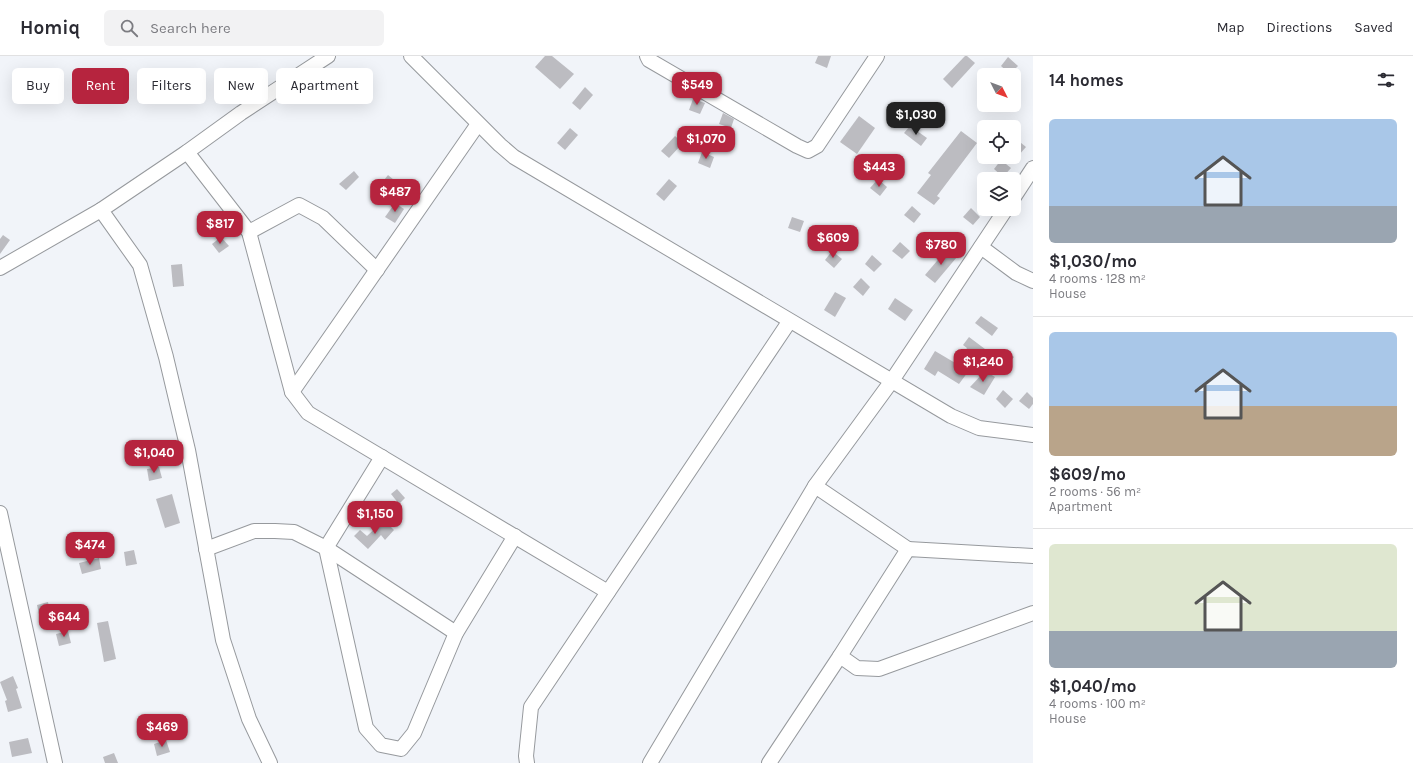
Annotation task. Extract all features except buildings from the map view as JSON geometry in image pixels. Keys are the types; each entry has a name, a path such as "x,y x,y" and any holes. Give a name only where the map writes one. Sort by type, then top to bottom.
{"street":[{"path":"0,268 101,210 187,152 241,113 328,56"},
{"path":"411,56 478,124 514,157 733,286 789,322 951,416 979,428 1033,435"},
{"path":"647,56 649,60 808,151 817,146 877,56"},
{"path":"292,392 478,124"},
{"path":"187,152 249,232 292,392 308,413 608,592"},
{"path":"1021,186 1033,168"},
{"path":"249,232 299,205 323,218 377,270"},
{"path":"101,210 140,265 166,357 188,450 223,640 249,719 270,763"},
{"path":"650,763 815,486 891,382 1001,216"},
{"path":"981,247 1016,273 1033,281"},
{"path":"527,763 526,756 531,707 789,322"},
{"path":"382,457 326,548 366,728 381,745 401,749 414,733 456,633 515,536"},
{"path":"815,486 908,549 1033,556"},
{"path":"0,514 55,763"},
{"path":"206,549 254,531 275,530 294,532 326,548 456,633"},
{"path":"769,763 840,656 908,549"},
{"path":"840,656 857,668 879,669 1033,614"}]}
